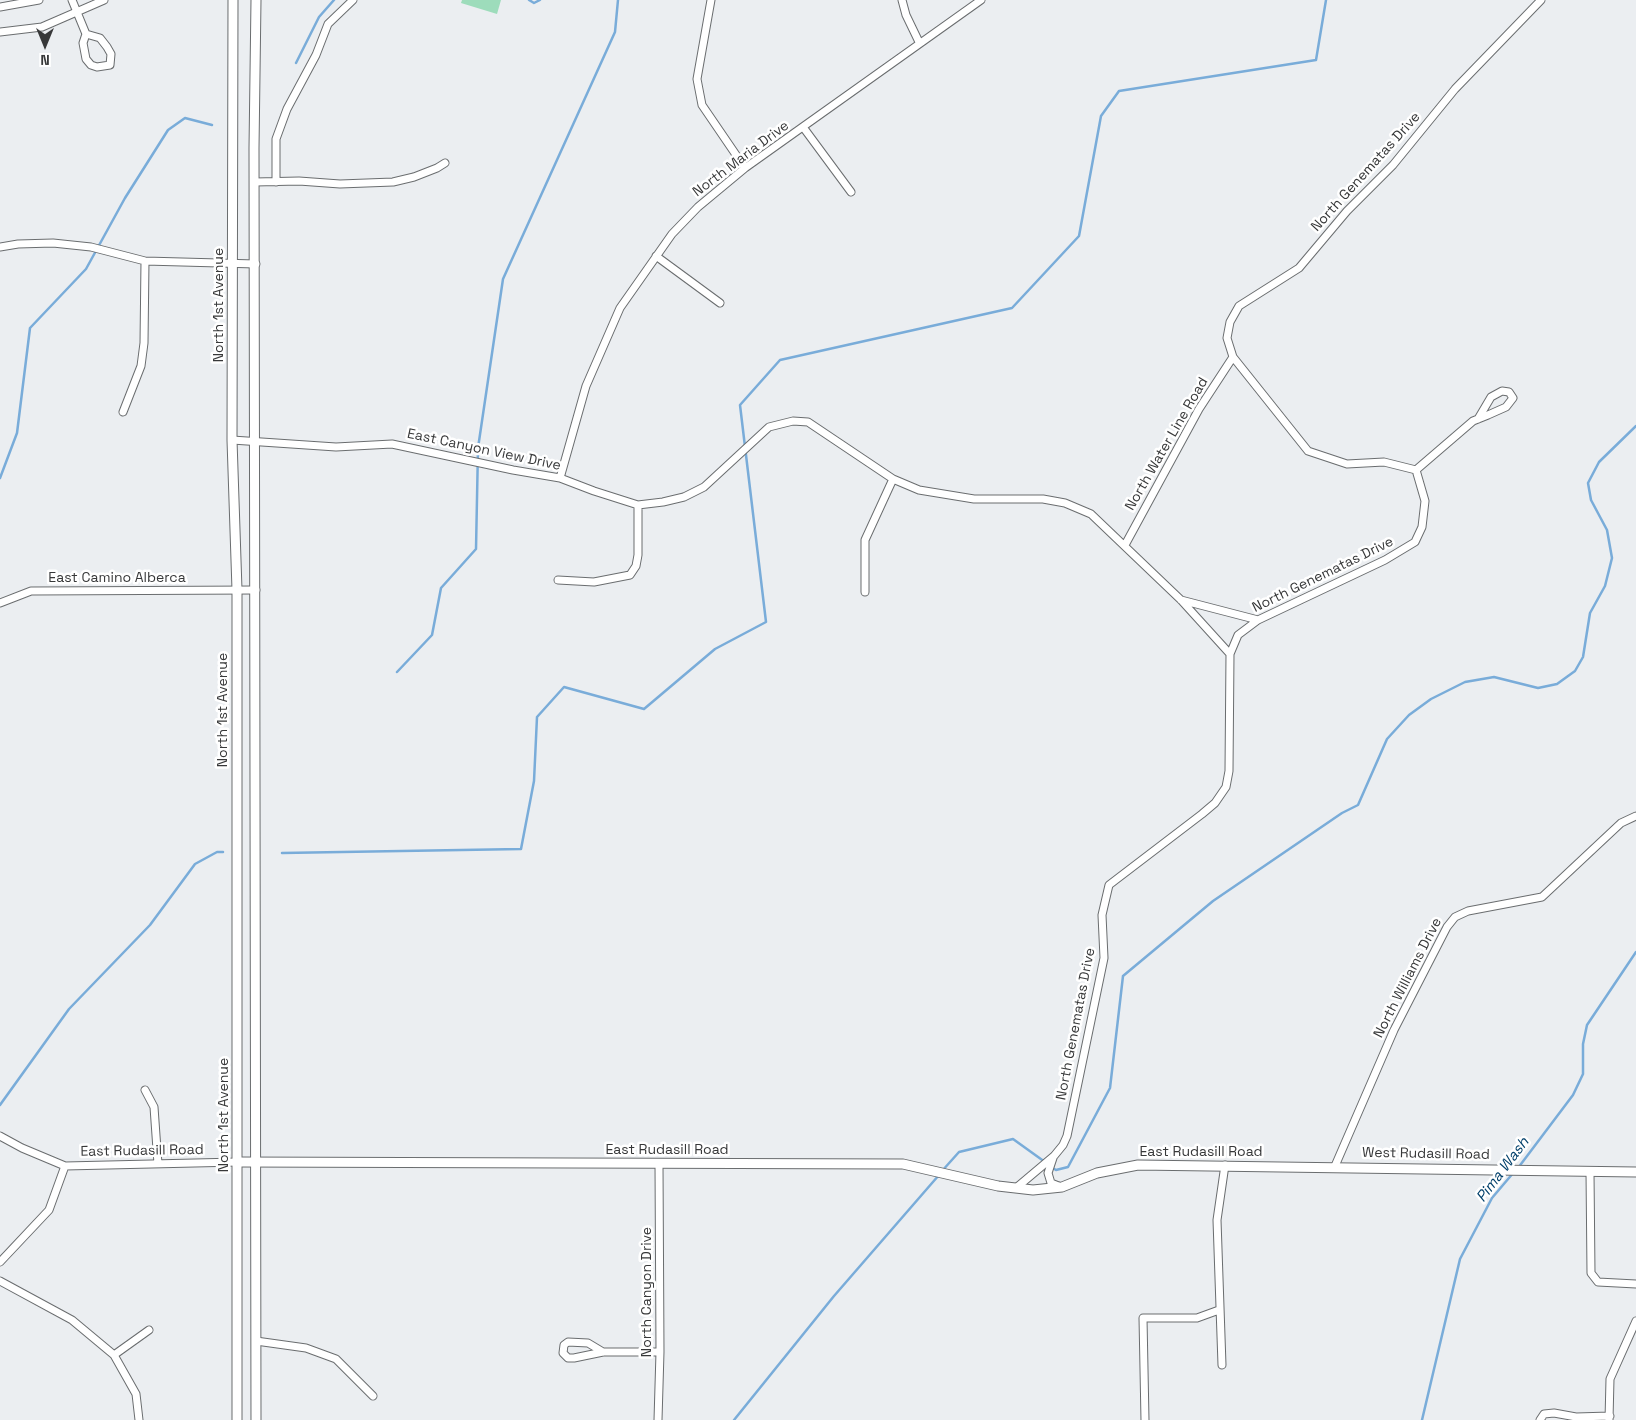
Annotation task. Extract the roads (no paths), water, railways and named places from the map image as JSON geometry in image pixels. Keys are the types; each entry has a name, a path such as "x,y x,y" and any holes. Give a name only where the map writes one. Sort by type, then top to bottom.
{"main road":[{"name":"North 1st Avenue","path":"233,0 231,148 233,264 232,440 237,590 238,1162 236,1420"},
{"path":"256,0 256,1420"},
{"name":"East Rudasill Road","path":"238,1162 902,1164 1033,1190 1061,1187 1097,1173 1138,1165 1335,1166"},
{"name":"West Rudasill Road","path":"1335,1166 1636,1172"}],"street":[{"path":"0,6 39,0"},
{"path":"72,0 86,34 83,43 84,50 91,66 104,67 110,64 111,54 100,38 86,34"},
{"path":"0,32 42,26 104,0"},
{"path":"276,182 276,139 287,109 316,55 328,24 353,0"},
{"path":"711,0 697,79 702,104 745,168"},
{"path":"902,0 906,15 920,42"},
{"name":"North Maria Drive","path":"560,478 586,386 620,308 656,256 698,206 745,168 981,0"},
{"name":"North Genematas Drive","path":"1016,1188 1056,1153 1067,1136 1104,958 1102,915 1109,885 1202,814 1215,803 1226,787 1229,771 1230,654 1238,635 1258,620 1385,560 1415,542 1422,527 1425,501 1416,470 1384,462 1347,464 1308,451 1233,357 1227,338 1230,322 1239,306 1299,268 1347,211 1393,165 1456,89 1541,0"},
{"name":"North Maria Drive","path":"803,127 852,192"},
{"path":"255,182 340,184 393,182 414,177 437,168 444,163"},
{"path":"0,247 18,244 53,243 91,247 145,261 256,264"},
{"path":"656,256 720,303"},
{"path":"123,412 141,366 144,343 145,261"},
{"name":"North Water Line Road","path":"1125,545 1198,409 1233,357"},
{"path":"1416,470 1478,419 1506,407 1513,398 1509,392 1502,391 1491,397 1478,419"},
{"name":"East Canyon View Drive","path":"232,440 336,447 392,444 560,478 594,491 638,504 663,502 684,497 704,487 769,427 794,421 808,422 893,479 936,494 974,499 1043,499 1065,503 1091,514 1181,600 1230,654"},
{"path":"865,592 865,540 893,479"},
{"path":"558,580 594,582 630,575 636,566 638,555 638,504"},
{"name":"East Camino Alberca","path":"0,603 31,591 256,590"},
{"name":"East Canyon View Drive","path":"1181,600 1258,620"},
{"name":"North Williams Drive","path":"1335,1166 1394,1030 1447,927 1455,917 1468,911 1542,897 1621,823 1636,816"},
{"path":"145,1090 154,1107 158,1164"},
{"name":"East Rudasill Road","path":"0,1136 22,1148 65,1166 238,1162"},
{"path":"1056,1153 1048,1173 1051,1183 1061,1187"},
{"name":"North Canyon Drive","path":"658,1420 660,1164"},
{"path":"1222,1365 1217,1220 1225,1165"},
{"path":"0,1262 49,1210 65,1166"},
{"path":"1590,1172 1591,1273 1598,1282 1636,1284"},
{"path":"0,1281 72,1320 114,1355 136,1394 139,1420"},
{"path":"1146,1420 1143,1318 1197,1318 1219,1310"},
{"path":"1540,1420 1544,1414 1554,1413 1610,1418 1610,1379 1636,1321"},
{"path":"114,1355 149,1330"},
{"path":"256,1340 306,1348 336,1359 373,1396"},
{"path":"603,1352 588,1343 568,1342 564,1345 563,1353 568,1358 603,1352 660,1352"}],"waterway":[{"path":"296,63 319,17 334,0"},
{"path":"529,0 534,3 540,0"},
{"path":"397,672 432,635 441,588 476,549 478,448 503,279 615,32 618,0"},
{"path":"282,853 521,849 534,781 537,717 564,687 644,709 715,649 766,622 740,405 780,360 1012,308 1079,236 1101,116 1119,91 1316,60 1326,0"},
{"path":"0,478 17,433 30,328 86,269 125,198 168,130 185,118 212,125"},
{"path":"1051,1167 1056,1170 1068,1167 1110,1088 1123,976 1213,901 1342,813 1358,805 1387,739 1409,715 1431,699 1465,682 1494,677 1538,688 1557,684 1575,671 1583,657 1590,613 1605,586 1612,558 1607,530 1591,500 1588,483 1599,462 1636,426"},
{"path":"0,1105 69,1009 150,925 195,864 217,852 223,852"},
{"name":"Pima Wash","path":"1518,1168 1573,1095 1583,1074 1583,1044 1587,1025 1636,952"},
{"path":"942,1171 959,1152 1013,1139 1045,1162"},
{"name":"Pima Wash","path":"1422,1420 1460,1259 1492,1198 1514,1172"},
{"path":"734,1420 834,1296 939,1175"}]}
